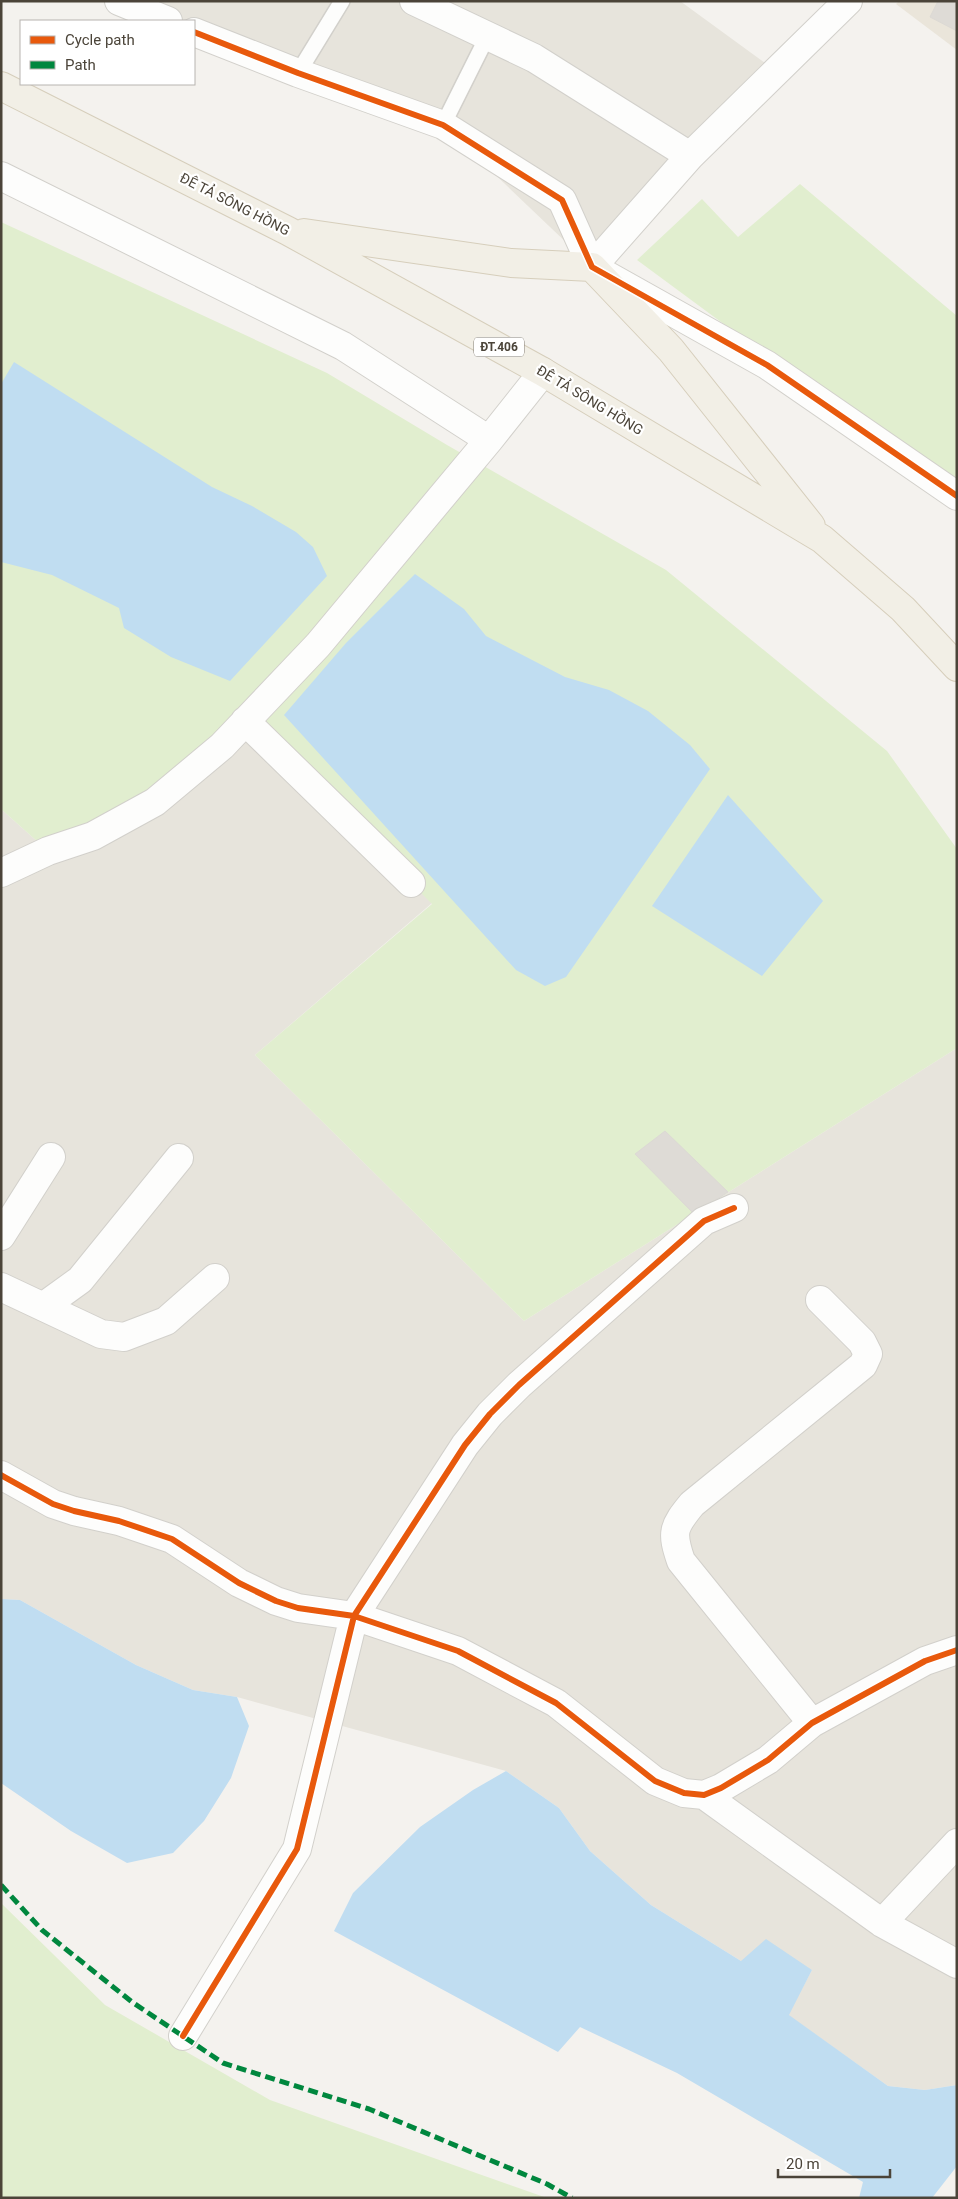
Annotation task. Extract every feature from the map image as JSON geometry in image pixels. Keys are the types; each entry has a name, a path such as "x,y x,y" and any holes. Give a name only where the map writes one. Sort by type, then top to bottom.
{"main road":[{"name":"ĐÊ TẢ SÔNG HỒNG","path":"6,85 288,231 543,372 822,539 903,609 957,667"},
{"path":"288,231 511,263 592,267 671,350 822,539"}],"street":[{"path":"414,1 534,58 690,156"},
{"path":"592,267 690,156 848,1"},
{"path":"134,4 166,20"},
{"path":"195,32 298,73 443,125 562,200 592,267 767,365 957,496"},
{"path":"1,176 343,346 489,440"},
{"path":"1,873 48,851 93,836 155,802 222,746 318,645 489,440 543,372"},
{"path":"245,721 411,883"},
{"path":"1,1236 51,1157"},
{"path":"44,1306 80,1280 179,1158"},
{"path":"182,2036 296,1849 354,1616 465,1445 490,1414 519,1385 704,1221 734,1208"},
{"path":"1,1287 101,1334 124,1337 166,1321 215,1278"},
{"path":"812,1723 681,1561 674,1541 677,1523 692,1504 863,1365 868,1354 862,1342 820,1300"},
{"path":"1,1476 53,1504 74,1511 119,1521 172,1538 239,1583 276,1601 298,1608 354,1616 458,1651 556,1703 655,1781 684,1793 704,1795 721,1788 768,1760 812,1723 925,1661 957,1650"},
{"path":"704,1795 882,1923 957,1964"},
{"path":"882,1923 957,1843"}],"lane":[{"path":"298,73 342,1"},
{"path":"443,125 488,36"}],"shaded area":[{"path":"137,1 680,1 776,71 592,267 443,125 195,25 195,20 184,20"},
{"path":"899,1 957,1 957,50 896,4"},
{"path":"245,721 432,903 255,1055 524,1321 957,1048 957,2085 925,2090 888,2086 788,2015 812,1970 741,1961 651,1905 590,1851 559,1808 506,1771 237,1697 193,1690 136,1665 20,1600 1,1599 1,809 48,851"}],"green space":[{"path":"800,184 957,316 957,496 637,260 702,199 738,237"},
{"path":"1,222 327,373 447,445 666,570 887,751 957,849 957,1048 524,1321 255,1055 432,904 411,883 245,721 222,746 48,851 1,809"},
{"path":"1,1903 105,2005 270,2100 547,2198 1,2198"}],"water":[{"path":"14,362 212,487 252,506 296,532 313,547 327,576 230,681 171,657 124,628 119,608 52,575 1,562 1,384"},
{"path":"415,574 464,609 486,636 565,677 609,690 648,711 690,745 710,769 566,977 545,986 516,970 284,715 346,643"},
{"path":"728,795 823,901 762,976 652,906"},
{"path":"1,1599 20,1600 136,1665 193,1690 237,1697 249,1726 231,1778 204,1821 173,1853 127,1863 71,1831 1,1783"},
{"path":"506,1771 559,1808 590,1851 651,1905 741,1961 766,1939 812,1970 789,2015 888,2086 925,2090 957,2085 957,2166 932,2198 859,2198 863,2182 677,2073 580,2027 558,2052 334,1931 353,1893 420,1827 473,1790"}],"building":[{"path":"938,1 957,1 957,31 930,17"},
{"path":"665,1131 728,1192 694,1214 635,1154"}],"marked path":[{"path":"1,1885 42,1930 132,2002 223,2063 369,2109 547,2184 572,2198"}],"cycle path":[{"path":"195,32 298,73 443,125 562,200 592,267 767,365 957,496"},
{"path":"183,2036 297,1849 354,1616 465,1445 490,1414 519,1385 704,1221 734,1208"},
{"path":"1,1475 53,1504 74,1511 119,1521 172,1539 239,1583 276,1601 298,1608 354,1616 458,1651 556,1703 655,1781 684,1793 704,1795 721,1788 768,1760 812,1723 925,1661 957,1650"}]}
